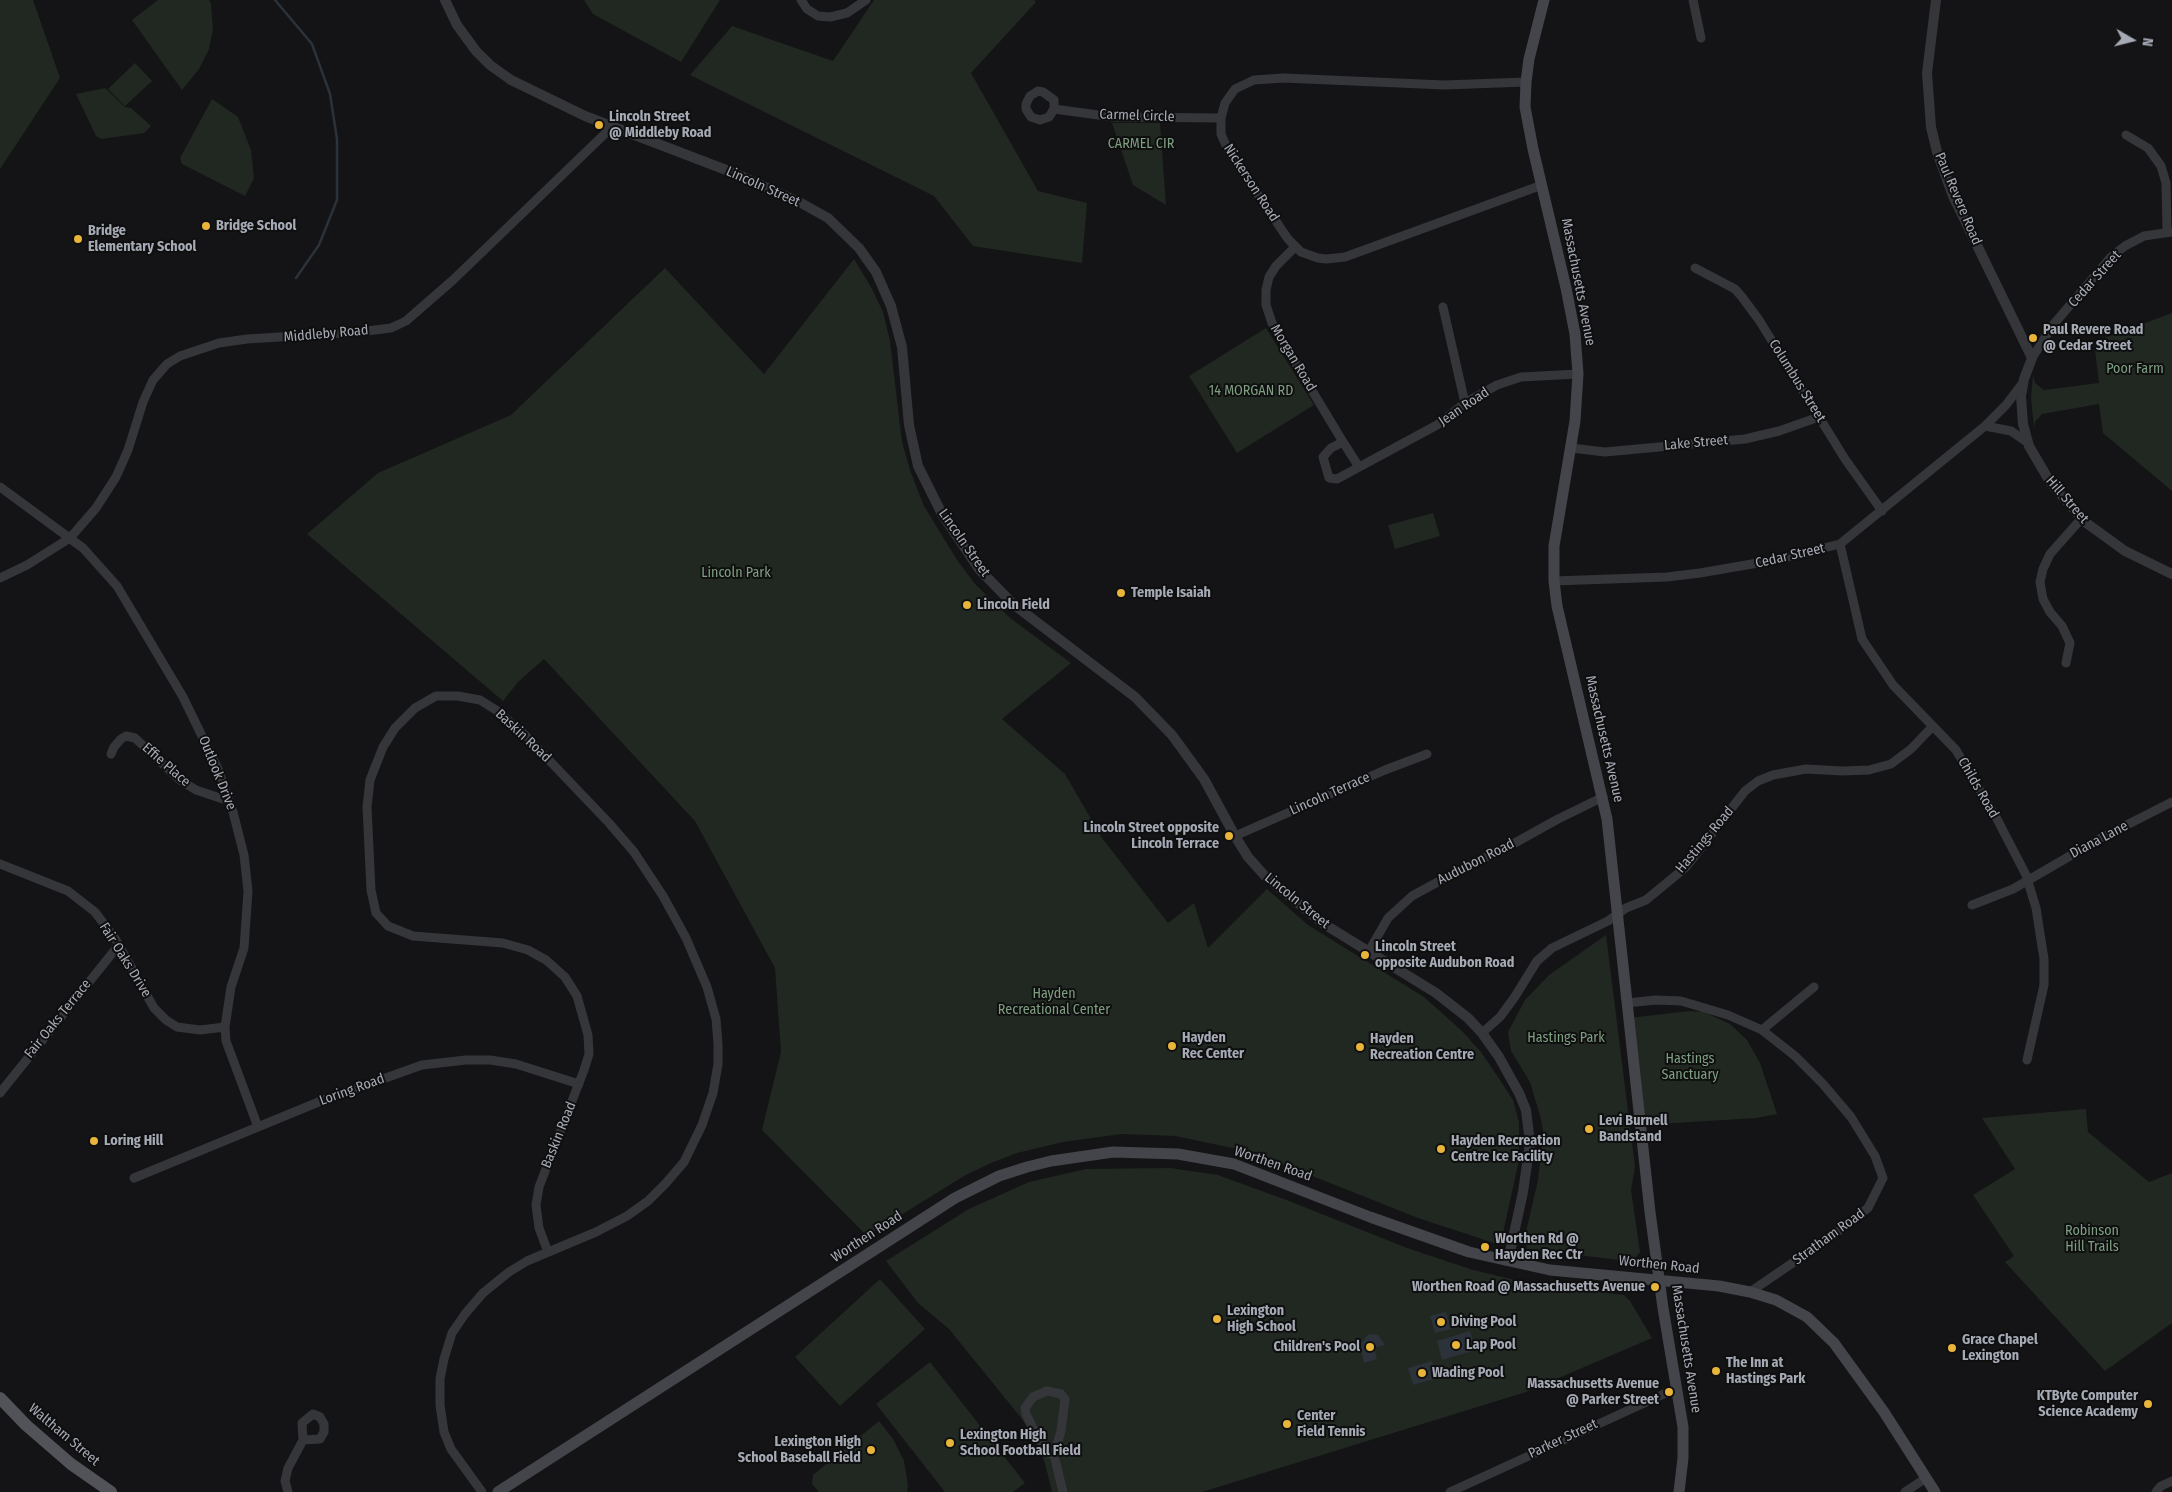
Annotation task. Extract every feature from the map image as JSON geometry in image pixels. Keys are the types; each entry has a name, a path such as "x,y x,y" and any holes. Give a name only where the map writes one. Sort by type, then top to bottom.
{"main road":[{"name":"Massachusetts Avenue","path":"1544,0 1529,59 1525,106 1528,128 1575,334 1578,374 1575,421 1554,546 1554,581 1557,606 1604,797 1650,1212 1683,1428 1683,1458 1679,1492"},
{"name":"Worthen Road","path":"498,1492 955,1198 999,1176 1051,1161 1113,1152 1178,1154 1234,1164 1370,1217 1469,1252 1550,1270 1719,1286 1750,1292 1776,1300 1808,1317 1834,1343 1884,1412 1935,1492"},
{"name":"Waltham Street","path":"0,1398 26,1425 71,1464 111,1492"}],"street":[{"name":"Lincoln Street","path":"445,0 457,25 470,44 490,65 523,86 585,116 728,171 802,203 828,218 859,248 876,272 892,306 902,347 908,425 918,466 942,514 979,568 1013,604 1135,697 1172,735 1204,779 1248,857 1280,890 1324,924 1436,993 1468,1018 1482,1033 1499,1057 1519,1093 1526,1110 1529,1128 1529,1159 1508,1260"},
{"path":"802,0 807,8 818,16 830,17 847,13 866,0"},
{"path":"1693,0 1701,38"},
{"name":"Paul Revere Road","path":"1937,0 1927,73 1931,127 1937,152 1955,200 2032,358"},
{"path":"1220,118 1225,102 1235,89 1254,80 1284,78 1444,85 1526,82"},
{"name":"Carmel Circle","path":"1054,109 1113,117 1220,118"},
{"name":"Nickerson Road","path":"1220,118 1222,134 1228,150 1295,247 1318,258 1336,259 1542,184"},
{"name":"Middleby Road","path":"0,578 27,565 70,538 96,508 116,476 128,450 153,380 167,364 180,356 226,342 359,332 391,328 406,320 453,280 613,126"},
{"path":"2126,134 2148,148 2161,166 2166,183 2170,232"},
{"name":"Cedar Street","path":"1554,581 1700,574 1775,560 1840,544 1986,426 2022,384 2032,358 2046,334 2111,257 2144,236 2170,232"},
{"name":"Morgan Road","path":"1295,247 1276,266 1269,277 1266,290 1266,306 1272,323 1281,339 1343,442"},
{"name":"Columbus Street","path":"1696,268 1735,289 1742,297 1759,320 1819,417 1882,511"},
{"path":"1443,307 1465,403"},
{"name":"Jean Road","path":"1343,442 1331,448 1323,457 1329,478 1337,479 1437,425 1465,403 1497,385 1520,377 1578,374"},
{"name":"Hill Street","path":"2022,384 2022,411 2027,442 2036,462 2050,482 2081,519 2116,546 2172,574"},
{"name":"Lake Street","path":"1571,448 1605,452 1745,439 1780,431 1819,417"},
{"path":"1986,426 2011,431 2027,442"},
{"path":"1343,442 1359,467"},
{"name":"Outlook Drive","path":"0,487 83,548 117,586 183,697 218,769 244,855 248,891 244,948 231,987 225,1027 226,1041 258,1127"},
{"path":"2066,663 2070,643 2062,626 2042,599 2040,582 2042,569 2048,557 2081,519"},
{"name":"Childs Road","path":"1840,544 1862,639 1892,684 1956,750 1997,819 2027,880 2040,931 2044,959 2044,985 2027,1060"},
{"name":"Baskin Road","path":"482,1492 451,1448 444,1432 439,1400 444,1359 452,1333 464,1314 482,1293 509,1272 527,1261 596,1232 627,1216 648,1201 684,1162 702,1125 713,1093 718,1064 716,1018 708,990 686,938 648,872 625,841 525,735 496,710 480,700 458,696 436,696 415,708 395,728 382,746 370,780 367,807 372,890 376,912 388,926 413,936 503,944 528,950 546,960 565,977 577,996 588,1035 588,1054 579,1084 539,1187 536,1205 539,1228 548,1252"},
{"name":"Hastings Road","path":"1482,1033 1500,1016 1514,998 1537,961 1552,948 1608,921 1626,908 1646,900 1686,867 1745,791 1758,781 1774,775 1806,769 1869,770 1891,764 1911,749 1933,726"},
{"name":"Effie Place","path":"111,754 121,739 126,736 136,738 180,780 196,790 229,801"},
{"name":"Lincoln Terrace","path":"1235,836 1385,770 1427,754"},
{"name":"Audubon Road","path":"1369,951 1388,918 1412,896 1558,819 1604,797"},
{"name":"Diana Lane","path":"1972,905 2013,889 2101,838 2171,806"},
{"name":"Fair Oaks Drive","path":"0,864 68,892 95,912 116,940 146,990 154,1008 166,1020 177,1027 200,1030 225,1027"},
{"name":"Fair Oaks Terrace","path":"0,1093 118,946"},
{"path":"1762,1030 1814,987"},
{"name":"Stratham Road","path":"1627,1003 1656,1000 1681,1001 1728,1015 1762,1030 1802,1063 1851,1117 1876,1156 1883,1178 1868,1208 1835,1234 1750,1292"},
{"name":"Loring Road","path":"134,1178 258,1127 422,1065 466,1060 497,1061 539,1070 579,1084"},
{"name":"Parker Street","path":"1450,1492 1677,1388"},
{"path":"1054,1455 1049,1453 1037,1436 1025,1408 1033,1397 1047,1391 1061,1394 1065,1399 1061,1432 1054,1455 1063,1492"},
{"path":"288,1492 285,1481 288,1468 303,1440"},
{"path":"1905,1492 1926,1478"},
{"path":"2156,1492 2161,1486 2172,1480"}],"green space":[{"path":"0,0 33,0 60,78 0,169"},
{"path":"158,0 209,0 211,4 213,29 209,49 199,69 182,90 132,20"},
{"path":"584,0 720,0 681,62 593,14"},
{"path":"874,0 1034,0 1036,2 971,73 1038,191 1087,203 1082,263 973,246 934,196 690,75 732,26 833,61"},
{"path":"135,63 152,81 125,106 108,89"},
{"path":"105,88 125,107 131,108 151,126 144,133 101,139 96,136 76,94"},
{"path":"212,99 238,117 251,150 254,178 245,196 182,164 180,158"},
{"name":"CARMEL CIR","path":"1112,123 1160,123 1166,205 1133,185"},
{"name":"Lincoln Park","path":"854,259 883,312 890,341 902,442 911,473 924,506 957,560 975,584 1010,618 1071,663 1002,719 1065,774 1102,838 1168,923 1194,903 1208,948 1267,889 1308,925 1424,997 1462,1031 1481,1052 1513,1100 1519,1122 1519,1160 1501,1242 1497,1244 1418,1218 1252,1152 1175,1136 1121,1134 1063,1142 1017,1153 991,1163 964,1176 867,1236 762,1130 781,1052 775,968 695,821 544,659 518,682 503,701 307,534 378,473 511,415 665,268 764,374"},
{"name":"Poor Farm","path":"2172,313 2172,491 2103,433 2099,404 2042,414 2035,422 2034,428 2031,398 2033,375 2035,383 2044,390 2099,383 2094,342"},
{"name":"14 MORGAN RD","path":"1266,328 1314,405 1237,453 1189,376"},
{"path":"1433,513 1440,536 1395,549 1388,525"},
{"name":"Hastings Park","path":"1606,935 1635,1167 1631,1190 1640,1252 1636,1257 1628,1261 1527,1249 1525,1236 1538,1180 1543,1133 1541,1119 1530,1082 1511,1051 1508,1032 1525,1000 1549,975"},
{"name":"Hastings Sanctuary","path":"1689,1011 1704,1012 1730,1024 1747,1040 1760,1063 1777,1114 1756,1118 1642,1125 1629,1018"},
{"name":"Robinson Hill Trails","path":"2086,1109 2088,1132 2149,1182 2172,1173 2172,1323 2105,1371 2005,1262 2014,1256 1973,1195 2015,1169 1982,1118"},
{"name":"Lexington High School","path":"1170,1168 1218,1175 1407,1248 1473,1270 1532,1284 1624,1295 1630,1301 1652,1338 1526,1392 1202,1492 1052,1492 1045,1463 1035,1440 1022,1419 949,1329 918,1303 886,1261 969,1209 1029,1182 1086,1169"},
{"path":"880,1279 925,1329 840,1406 795,1357"},
{"name":"Lexington High School Football Field","path":"930,1362 1025,1483 1013,1492 945,1492 876,1404"},
{"name":"Lexington High School Baseball Field","path":"879,1421 893,1439 904,1461 908,1485 907,1492 819,1492 812,1484 813,1475"}],"shaded area":[{"name":"Diving Pool","path":"1446,1312 1451,1329 1435,1333 1430,1316"},
{"name":"Lap Pool","path":"1470,1331 1476,1350 1442,1360 1437,1341"},
{"name":"Children's Pool","path":"1369,1334 1378,1335 1385,1345 1374,1348 1377,1359 1364,1363 1360,1344"},
{"name":"Wading Pool","path":"1432,1361 1437,1378 1413,1385 1408,1368"}],"waterway":[{"path":"275,0 312,44 330,94 337,139 337,200 319,245 296,278"}],"place":[{"name":"Lincoln Street @ Middleby Road","path":"599,125"},
{"name":"Bridge School","path":"206,226"},
{"name":"Bridge Elementary School","path":"78,239"},
{"name":"Paul Revere Road @ Cedar Street","path":"2033,338"},
{"name":"Temple Isaiah","path":"1121,593"},
{"name":"Lincoln Field","path":"967,605"},
{"name":"Lincoln Street opposite Lincoln Terrace","path":"1229,836"},
{"name":"Lincoln Street opposite Audubon Road","path":"1365,955"},
{"name":"Hayden Rec Center","path":"1172,1046"},
{"name":"Hayden Recreation Centre","path":"1360,1047"},
{"name":"Levi Burnell Bandstand","path":"1589,1129"},
{"name":"Loring Hill","path":"94,1141"},
{"name":"Hayden Recreation Centre Ice Facility","path":"1441,1149"},
{"name":"Worthen Rd @ Hayden Rec Ctr","path":"1485,1247"},
{"name":"Worthen Road @ Massachusetts Avenue","path":"1655,1287"},
{"name":"Lexington High School","path":"1217,1319"},
{"name":"Diving Pool","path":"1441,1322"},
{"name":"Lap Pool","path":"1456,1345"},
{"name":"Children's Pool","path":"1370,1347"},
{"name":"Grace Chapel Lexington","path":"1952,1348"},
{"name":"The Inn at Hastings Park","path":"1716,1371"},
{"name":"Wading Pool","path":"1422,1373"},
{"name":"Massachusetts Avenue @ Parker Street","path":"1669,1392"},
{"name":"KTByte Computer Science Academy","path":"2148,1404"},
{"name":"Center Field Tennis","path":"1287,1424"},
{"name":"Lexington High School Football Field","path":"950,1443"},
{"name":"Lexington High School Baseball Field","path":"871,1450"}],"park label":[{"name":"Hayden Recreational Center","path":"1054,1002"}]}
